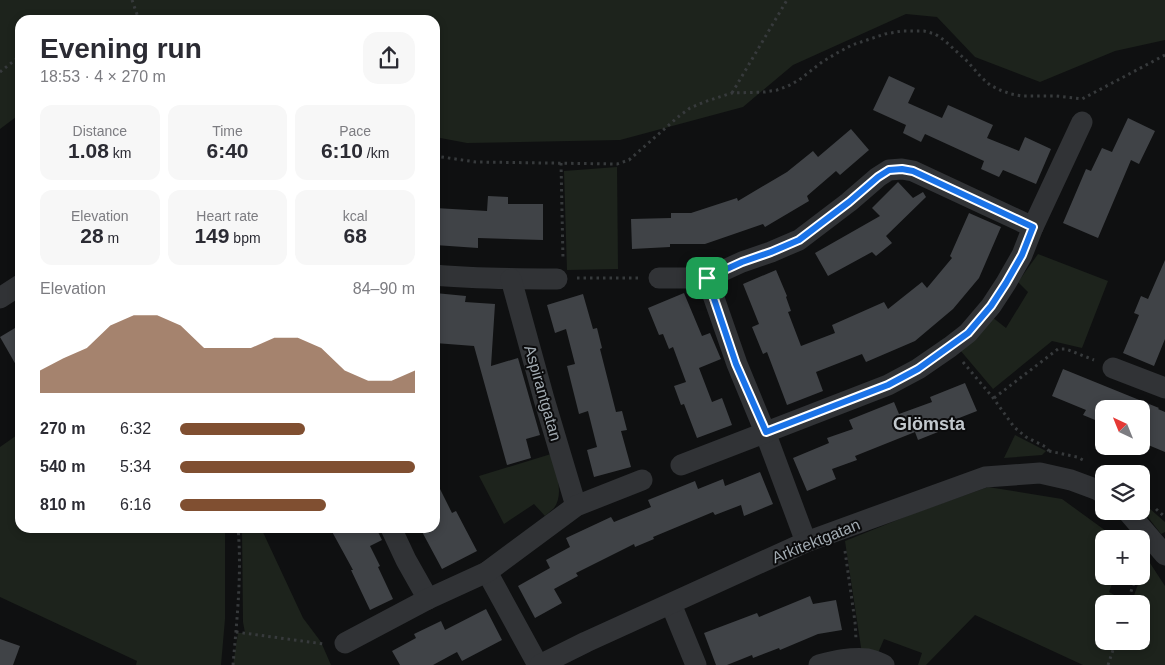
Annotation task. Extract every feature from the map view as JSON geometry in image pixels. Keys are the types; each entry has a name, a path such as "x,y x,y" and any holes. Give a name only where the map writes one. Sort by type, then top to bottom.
{"street":[{"path":"681,465 888,385 918,369 968,333 991,306 1022,255 1082,122"},
{"path":"659,278 707,278 799,240 889,170 902,169 913,171 1033,227"},
{"path":"440,275 560,279"},
{"path":"707,278 736,364 766,432 806,542"},
{"name":"Aspirantgatan","path":"512,279 544,399 576,506"},
{"path":"0,298 15,288"},
{"path":"1113,368 1165,388"},
{"name":"Arkitektgatan","path":"539,665 806,542 985,478 1012,474 1040,473 1072,480 1095,489"},
{"path":"338,644 487,572 576,506 642,480"},
{"path":"1134,520 1165,555"},
{"path":"393,533 428,599"},
{"path":"487,572 539,665"},
{"path":"671,604 696,665"},
{"path":"819,665 844,659 870,659 884,665"}],"path":[{"path":"132,0 137,15"},
{"path":"732,93 787,0"},
{"path":"440,157 476,162 611,165 629,160 684,112 704,102 732,93 777,90 799,80 822,62 852,45 877,36 902,31 924,31 935,34 944,40 990,84 1005,92 1022,96 1056,96 1082,99 1165,55"},
{"path":"0,72 15,60"},
{"path":"561,163 560,279 659,278"},
{"path":"950,346 994,398 1014,427 1026,437 1046,447 1050,455 1046,474"},
{"path":"994,398 1058,349 1066,349 1113,368"},
{"path":"842,530 855,622 858,659"},
{"path":"233,665 240,573 238,533"},
{"path":"236,632 338,644"},
{"path":"1108,665 1113,650"}],"shaded area":[{"path":"0,0 1165,0 1165,40 1115,51 1040,82 975,57 937,17 906,14 793,65 743,107 620,140 467,143 440,138 440,15 15,15 15,118 0,129"},
{"path":"617,167 618,269 567,270 564,171"},
{"path":"1038,254 1108,281 1082,348 1052,341 993,389 960,350 992,317 1006,328 1028,292 1018,282"},
{"path":"1015,435 1046,451 1042,455 1004,458"},
{"path":"15,436 15,533 225,533 225,619 221,665 136,665 137,661 0,597 0,447"},
{"path":"551,454 559,489 559,495 554,508 545,516 534,504 504,524 479,476"},
{"path":"988,487 1062,499 1105,530 1095,530 1095,585 1112,585 1109,592 1114,595 1095,595 1095,650 1150,650 1150,595 1134,595 1138,585 1150,585 1150,563 1165,586 1165,665 1083,665 975,615 926,665 918,665 922,653 884,639 878,653 862,654 845,541 912,514"},
{"path":"1150,509 1165,522 1165,532 1161,534 1150,520"},
{"path":"242,533 263,533 303,618 321,642 331,665 233,665 238,633 245,633 243,622"}],"building":[{"path":"889,76 915,88 908,103 942,118 948,105 993,125 987,138 1019,151 1025,137 1051,149 1036,184 1003,170 999,177 981,169 984,161 925,134 921,142 903,133 906,125 873,110"},
{"path":"1128,118 1155,131 1139,164 1131,160 1098,238 1063,223 1086,169 1091,171 1102,148 1112,152"},
{"path":"851,129 869,150 840,175 836,171 807,196 809,201 765,227 763,224 705,244 670,244 670,247 632,249 631,219 671,218 671,213 691,213 737,198 738,201 787,172 813,151 818,157"},
{"path":"898,182 913,198 923,192 926,197 886,236 892,243 876,256 872,252 828,276 815,253 880,216 872,208"},
{"path":"488,196 508,197 508,204 543,204 543,240 478,238 478,248 440,245 440,208 487,211"},
{"path":"969,213 1001,227 979,278 953,309 915,341 866,362 862,354 816,372 823,391 787,405 767,352 763,354 752,327 759,324 743,284 776,270 787,296 791,311 788,312 801,346 835,333 832,325 884,302 888,309 922,282 927,288 952,258 950,256"},
{"path":"1165,260 1165,339 1154,366 1123,353 1139,315 1134,313 1141,296 1148,299"},
{"path":"440,293 466,296 465,302 495,304 491,366 518,358 540,435 526,439 531,458 507,465 474,346 440,343"},
{"path":"684,293 702,336 710,333 721,359 699,368 712,402 722,398 732,425 697,438 684,404 681,405 674,386 686,382 673,347 669,349 663,334 659,335 648,308"},
{"path":"583,294 593,329 597,328 602,348 600,349 616,412 622,411 627,430 621,431 631,467 594,477 587,450 597,447 588,411 579,414 567,366 575,364 566,329 555,333 547,305"},
{"path":"15,328 15,363 0,337"},
{"path":"1063,369 1139,400 1095,400 1095,420 1083,415 1086,410 1052,396"},
{"path":"965,383 977,411 936,427 938,432 918,440 915,432 855,456 857,460 832,469 836,479 807,491 793,458 829,443 827,438 853,429 849,420 894,402 899,414 932,402 930,397"},
{"path":"1150,404 1165,412 1165,452 1150,446"},
{"path":"760,472 773,504 744,516 741,505 715,515 713,512 653,537 654,539 635,547 634,544 576,573 578,576 554,589 562,603 535,618 518,586 550,568 546,560 570,547 566,538 611,517 614,522 651,507 648,500 695,481 698,489 723,479 725,486"},
{"path":"440,489 452,513 456,511 477,551 442,569 423,533 440,533"},
{"path":"333,533 378,533 382,540 370,546 393,599 370,610 351,570 353,570"},
{"path":"810,596 813,604 836,600 842,630 818,634 780,650 779,648 753,658 752,655 727,665 716,665 704,633 757,613 759,617"},
{"path":"486,609 502,640 462,661 457,652 433,665 400,665 392,651 416,638 414,634 441,621 445,630"},
{"path":"0,639 20,646 13,665 0,665"}],"district":[{"name":"Glömsta","path":"929,424"}],"route":[{"path":"902,169 913,171 1033,227 1022,255 1006,283 991,306 968,333 918,369 888,385 766,432 736,364 707,278 799,240 889,170 902,169"}]}
